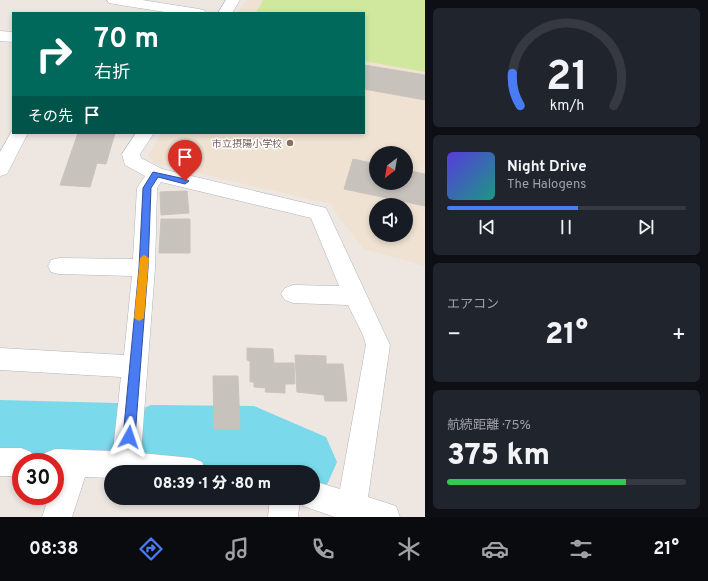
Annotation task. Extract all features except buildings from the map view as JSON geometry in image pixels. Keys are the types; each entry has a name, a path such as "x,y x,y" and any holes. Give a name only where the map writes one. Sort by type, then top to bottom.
{"street":[{"path":"114,0 192,12"},
{"path":"226,12 233,0"},
{"path":"0,36 12,36"},
{"path":"0,170 18,134"},
{"path":"144,134 131,154 132,161 156,174 319,213 355,296 375,335 378,345 352,507"},
{"path":"57,517 65,463 126,465 144,268 147,188 156,174"},
{"path":"59,266 144,268"},
{"path":"293,294 355,296"},
{"path":"0,359 135,367"},
{"path":"0,462 12,462"},
{"path":"320,498 385,517"},
{"path":"283,517 284,505"}],"shaded area":[{"name":"市立摂陽小学校","path":"246,0 425,0 425,266 364,249 339,218 331,204 154,163 148,155 161,134 365,134 365,12 239,12"}],"green space":[{"path":"263,0 425,0 425,72 365,61 365,12 257,12"}],"waterway":[{"path":"0,433 117,437"},
{"path":"151,439 254,440 300,462"}],"slow traffic":[{"path":"139,318 144,258"}],"place":[{"name":"市立摂陽小学校","path":"290,143"}],"route":[{"path":"129,437 144,268 147,188 156,174 185,181"}]}
